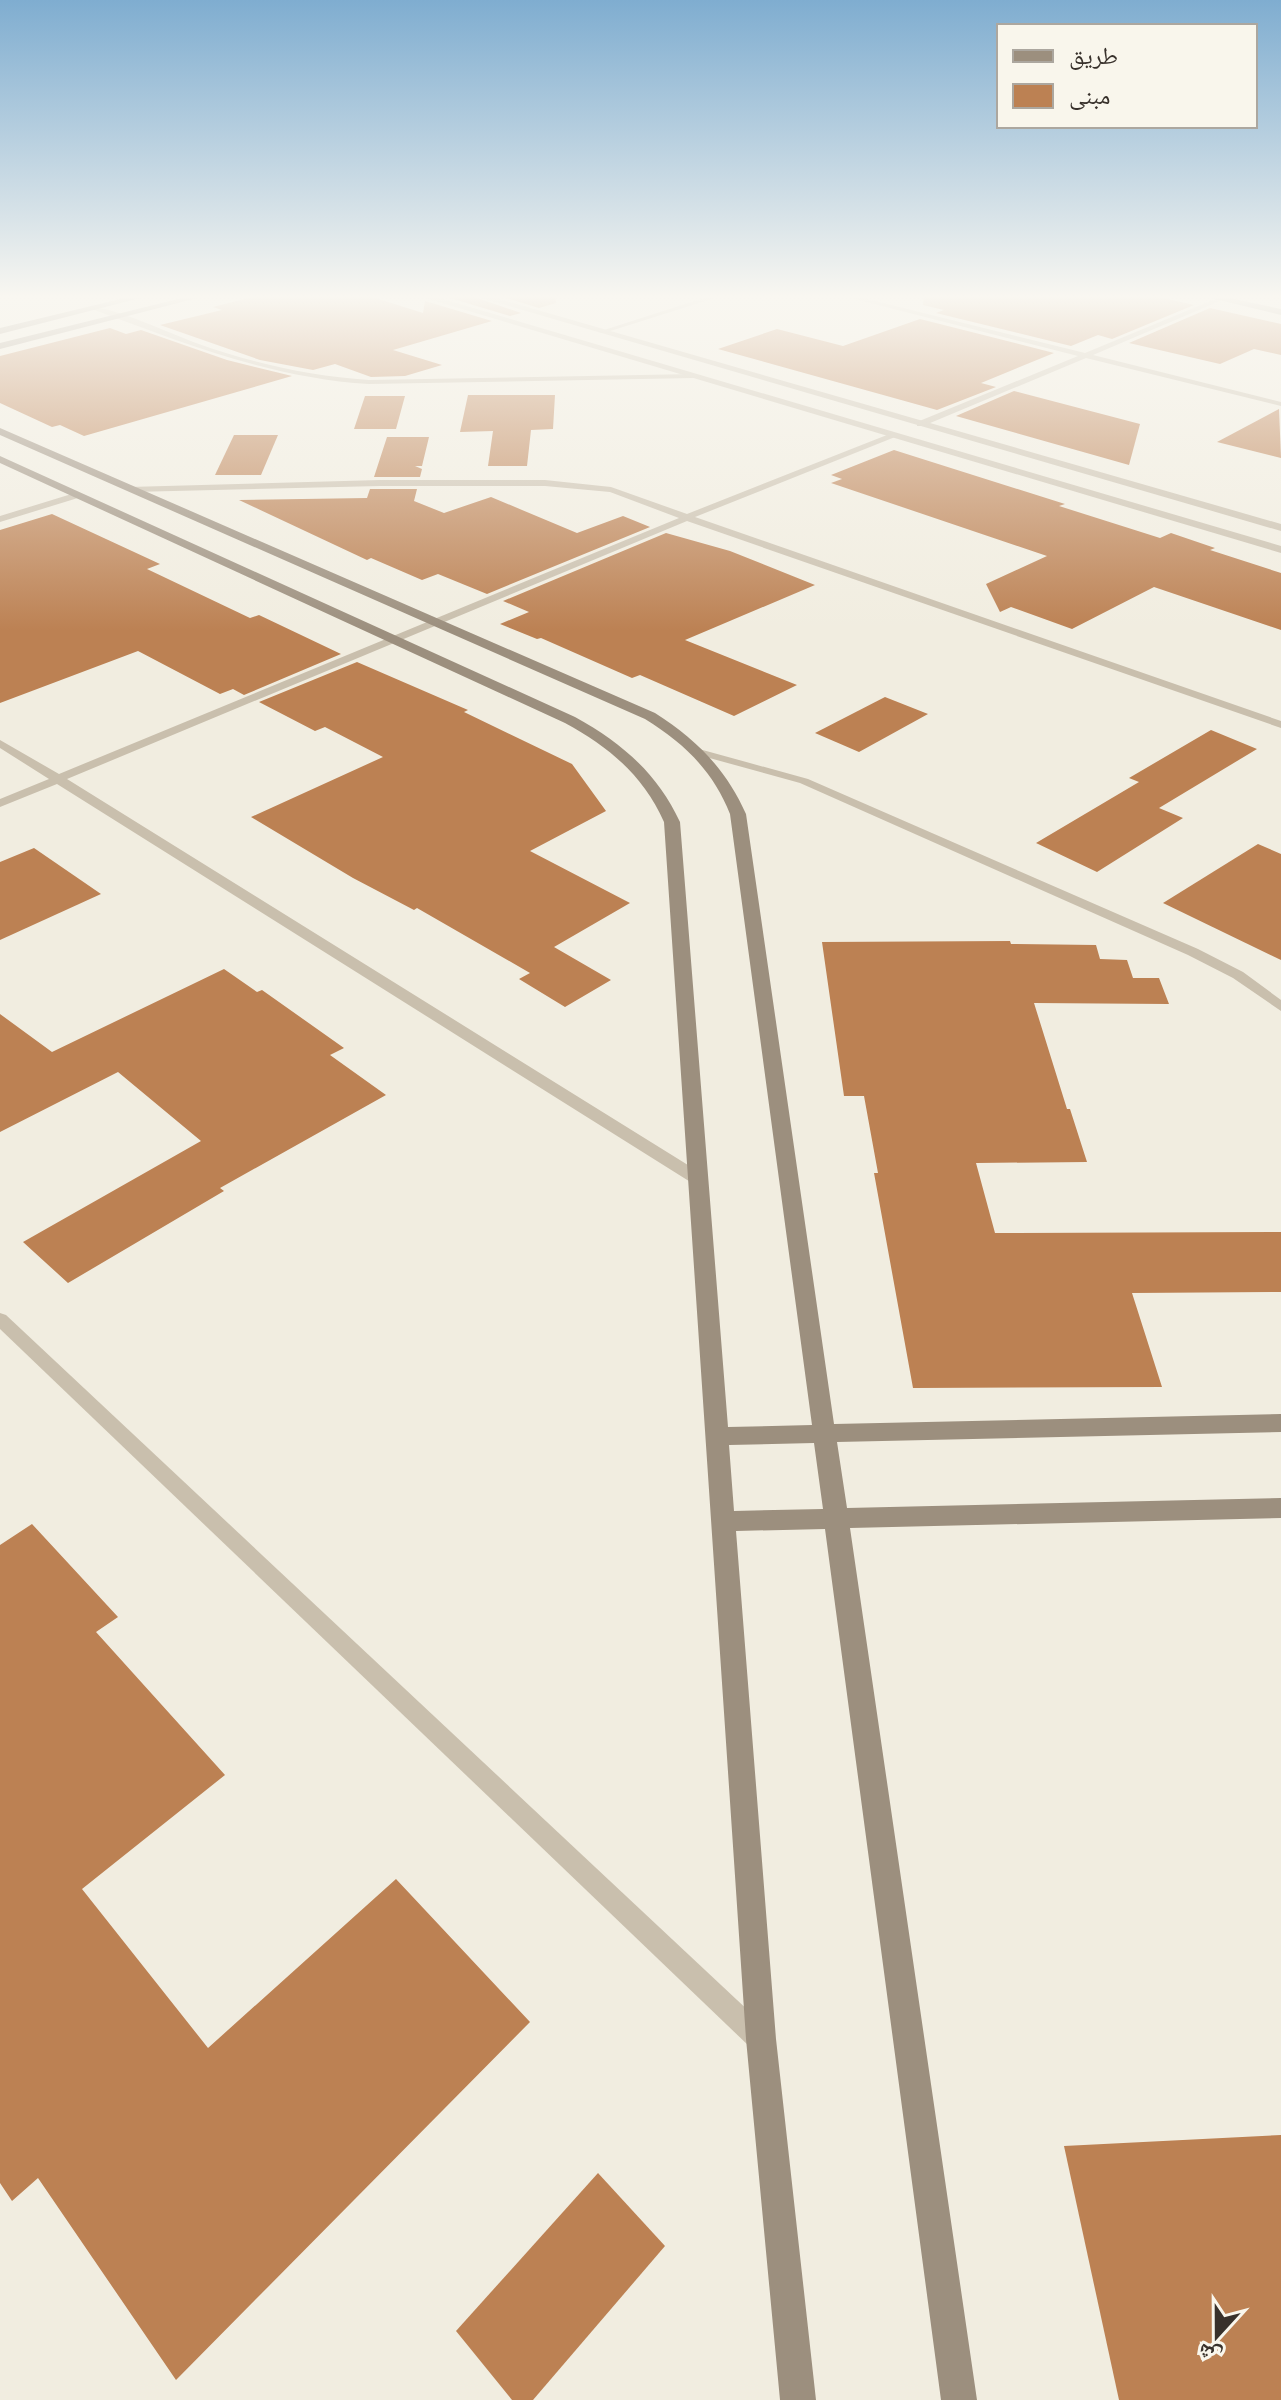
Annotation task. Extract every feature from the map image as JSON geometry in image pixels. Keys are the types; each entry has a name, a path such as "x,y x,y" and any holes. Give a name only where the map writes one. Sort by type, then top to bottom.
{"street":[{"path":"798,407 1281,550"},
{"path":"861,407 1281,528"},
{"path":"0,431 650,716 699,752 724,781 738,814 959,2400"},
{"path":"0,459 592,731 643,772 665,805 672,822 761,2039 798,2400"},
{"path":"716,1436 1281,1423"},
{"path":"722,1521 1281,1508"}],"lane":[{"path":"920,424 961,407"},
{"path":"0,803 892,435"},
{"path":"132,489 380,483 573,484 611,490 820,566 1281,725"},
{"path":"0,519 78,495"},
{"path":"0,743 698,1179"},
{"path":"699,752 804,781 1217,963 1258,988 1281,1007"},
{"path":"0,1319 761,2039"}],"building":[{"path":"9,407 185,407 84,436 60,425 52,427"},
{"path":"361,407 402,407 396,429 354,429"},
{"path":"465,407 554,407 553,429 531,430 527,466 488,466 493,431 460,432"},
{"path":"977,407 1075,407 1140,424 1129,465 956,416"},
{"path":"1279,409 1281,458 1217,442"},
{"path":"234,435 278,435 261,475 215,475"},
{"path":"387,437 429,437 422,466 415,466 422,469 420,477 374,477"},
{"path":"894,450 1065,504 1059,506 1160,538 1171,533 1215,548 1210,550 1281,573 1281,630 1154,587 1072,629 1011,607 1000,612 986,584 1047,556 831,483 842,479 831,475"},
{"path":"370,489 417,489 414,501 444,513 491,497 577,533 623,516 650,527 487,594 438,574 422,580 371,558 367,560 239,500 367,498"},
{"path":"52,514 160,564 147,569 250,618 259,615 341,654 244,695 233,689 220,694 138,651 0,703 0,530"},
{"path":"666,533 730,551 815,585 685,640 797,685 734,716 640,675 632,678 541,638 500,624 529,612 503,601"},
{"path":"357,662 468,710 464,712 572,764 606,811 530,851 630,903 554,947 611,980 565,1007 519,979 530,973 417,908 414,910 353,878 251,817 383,757 325,727 315,731 259,702"},
{"path":"885,697 928,714 859,752 815,733"},
{"path":"1211,730 1257,749 1159,808 1183,818 1097,872 1036,843 1139,782 1129,778"},
{"path":"1258,844 1281,854 1281,960 1163,903"},
{"path":"34,848 101,894 0,940 0,862"},
{"path":"1010,941 1011,944 1096,945 1100,959 1127,960 1133,978 1159,978 1169,1004 1034,1003 1087,1162 976,1163 995,1233 1281,1232 1281,1292 1132,1293 1162,1387 913,1388 874,1173 878,1173 864,1096 844,1096 822,942"},
{"path":"224,969 257,992 262,990 344,1048 330,1055 386,1095 220,1188 224,1191 68,1283 23,1242 201,1141 118,1072 0,1132 0,1014 52,1052"},
{"path":"32,1524 118,1617 96,1632 225,1775 82,1889 208,2048 396,1879 530,2022 176,2380 38,2178 12,2201 0,2183 0,1545"},
{"path":"1281,2135 1281,2400 1119,2400 1064,2146"},
{"path":"598,2173 665,2246 533,2400 512,2400 456,2331"}]}
